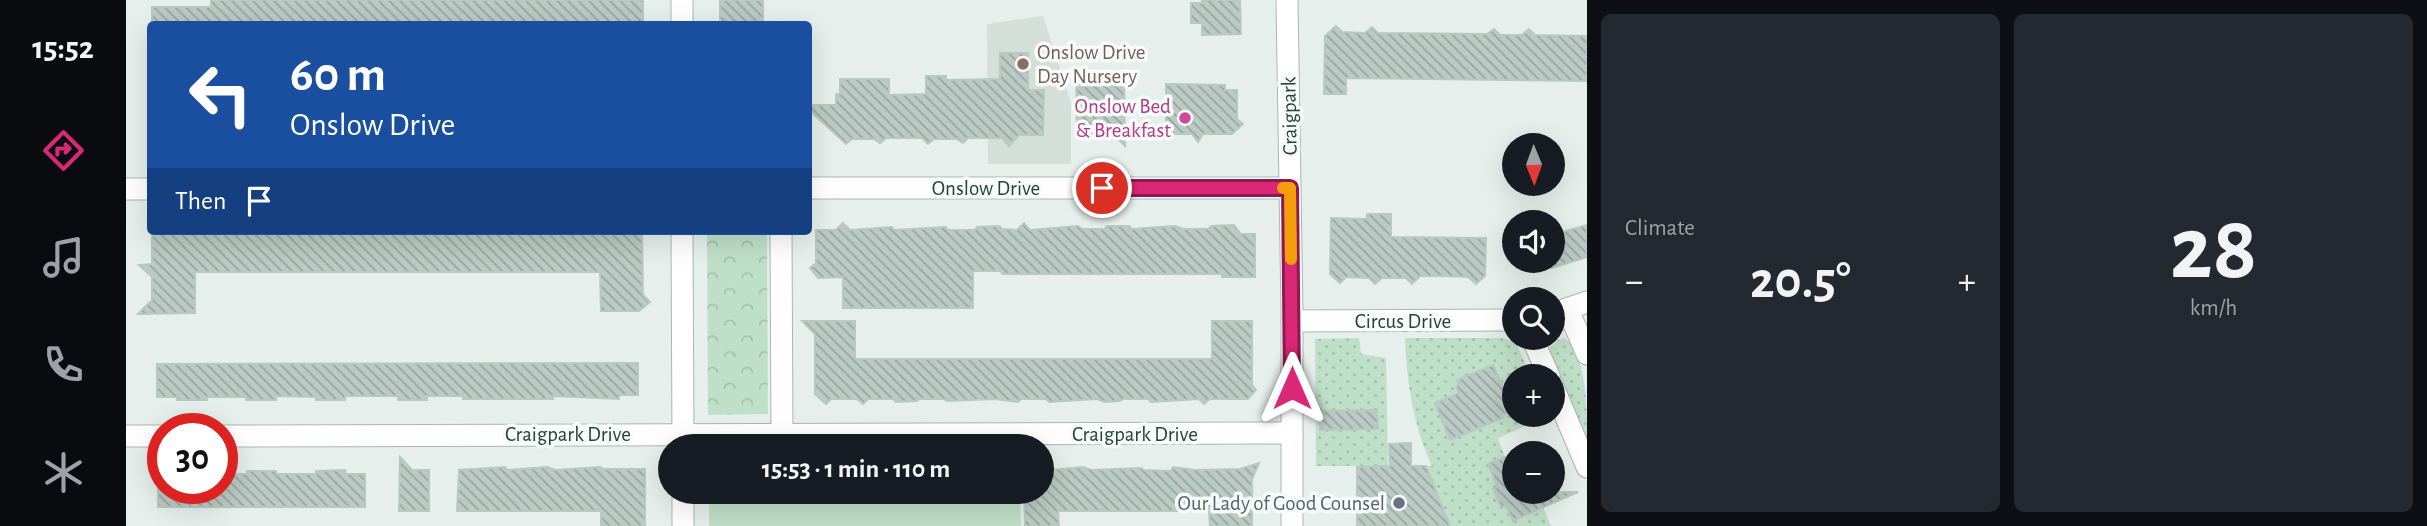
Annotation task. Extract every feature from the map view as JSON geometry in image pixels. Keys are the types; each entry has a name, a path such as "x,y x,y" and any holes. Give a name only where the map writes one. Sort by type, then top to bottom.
{"street":[{"path":"682,0 682,21"},
{"name":"Craigpark","path":"1287,0 1292,526"},
{"name":"Onslow Drive","path":"812,188 1290,188"},
{"path":"126,190 147,189"},
{"path":"682,235 682,434"},
{"path":"781,235 782,434"},
{"path":"1569,309 1587,354"},
{"name":"Circus Drive","path":"1292,321 1502,320"},
{"path":"1565,415 1587,467"},
{"name":"Craigpark Drive","path":"782,434 1292,433"},
{"path":"126,436 147,436"},
{"name":"Craigpark Drive","path":"238,436 658,440"},
{"path":"683,504 683,526"}],"shaded area":[{"name":"Onslow Drive Day Nursery","path":"1043,16 1071,103 1071,164 988,164 987,24"}],"green space":[{"path":"707,235 767,235 768,414 708,415"},
{"path":"1359,338 1361,354 1386,358 1388,466 1316,466 1315,339"},
{"path":"1405,338 1502,338 1502,350 1519,350 1526,364 1502,364 1502,427 1523,427 1498,438 1502,458 1489,464 1498,487 1493,490 1501,507 1543,507 1551,526 1450,526 1426,466 1432,466 1420,435 1407,372"},
{"path":"1565,339 1577,355 1586,400 1587,440 1565,390 1565,364 1554,364 1550,350 1565,350"},
{"path":"709,504 1020,504 1021,526 709,526"}],"building":[{"path":"211,0 643,0 643,21 152,21 152,7 211,7"},
{"path":"720,0 763,0 763,21 720,21"},
{"path":"1202,0 1240,0 1241,34 1202,35 1202,23 1191,23 1191,3 1202,3"},
{"path":"1336,26 1342,32 1365,33 1372,27 1378,33 1487,34 1494,29 1500,35 1522,35 1529,29 1535,35 1587,36 1587,81 1346,78 1346,94 1324,94 1325,36"},
{"path":"1000,53 1028,53 1028,90 1044,90 1043,135 1019,135 1009,146 1002,138 968,138 963,143 957,139 934,139 928,144 922,138 886,138 880,143 874,139 852,139 846,144 812,113 812,105 836,105 836,94 840,94 840,79 889,79 889,95 926,94 926,76 946,76 946,80 1000,79"},
{"path":"1124,72 1125,146 1113,134 1077,135 1076,73"},
{"path":"1166,84 1225,85 1225,90 1237,90 1237,119 1243,124 1232,134 1203,134 1198,142 1192,134 1166,134"},
{"path":"1367,214 1391,214 1391,237 1486,238 1485,276 1476,284 1468,277 1444,276 1420,276 1412,284 1406,278 1382,278 1375,284 1369,278 1346,277 1340,283 1330,274 1331,218 1367,219"},
{"path":"843,223 850,230 946,227 948,230 975,230 977,227 999,226 1002,229 1017,230 1024,223 1030,230 1078,226 1082,229 1104,229 1107,226 1129,226 1132,229 1175,226 1184,229 1208,229 1211,226 1234,225 1241,234 1255,234 1255,277 1222,277 1222,274 1002,274 1001,271 973,271 973,308 843,308 843,277 818,278 810,268 816,263 816,230 836,230"},
{"path":"1587,225 1587,257 1565,264 1565,231"},
{"path":"152,235 642,235 643,295 650,302 639,311 601,311 600,272 195,272 195,313 138,314 152,300 152,277 139,265 152,264"},
{"path":"802,321 855,321 855,359 1212,359 1212,321 1252,321 1252,385 1256,390 1248,399 1210,399 1204,404 1199,399 1049,402 1046,399 1021,399 1018,402 995,399 919,399 896,402 893,399 868,399 863,404 857,399 831,399 826,404 815,394 815,334"},
{"path":"638,363 638,395 619,395 619,399 553,396 553,399 463,399 463,396 427,396 427,400 398,400 398,396 345,396 345,400 316,400 316,397 276,396 276,400 207,397 207,400 177,400 177,397 157,397 157,364"},
{"path":"1493,365 1502,384 1502,418 1450,440 1435,403 1459,393 1457,380"},
{"path":"1377,410 1378,429 1320,430 1320,411"},
{"name":"Our Lady of Good Counsel","path":"1411,443 1411,466 1426,466 1450,526 1357,526 1357,467 1390,466 1389,444"},
{"path":"400,457 412,470 429,470 429,511 399,511"},
{"path":"1502,458 1502,504 1551,504 1514,520 1514,523 1506,505 1501,507 1493,489 1498,487 1488,464"},
{"path":"1259,463 1252,479 1252,526 1210,526 1209,511 1058,511 1059,526 1025,526 1024,504 1054,504 1054,470 1083,467 1092,470 1141,468 1171,471 1173,467 1195,470 1240,469"},
{"path":"505,467 507,470 547,467 555,470 600,467 645,469 645,526 601,526 601,511 457,511 459,470"},
{"path":"345,470 346,474 365,474 365,507 158,507 158,504 238,504 238,474 247,474 247,471 316,474 316,471"},
{"path":"1565,492 1578,492 1565,498"}],"slow traffic":[{"path":"1283,188 1290,188 1291,259"}],"place":[{"name":"Onslow Drive Day Nursery","path":"1023,64"},
{"name":"Onslow Bed & Breakfast","path":"1185,118"},
{"name":"Our Lady of Good Counsel","path":"1399,503"}],"route":[{"path":"1102,188 1290,188 1292,388"}]}
